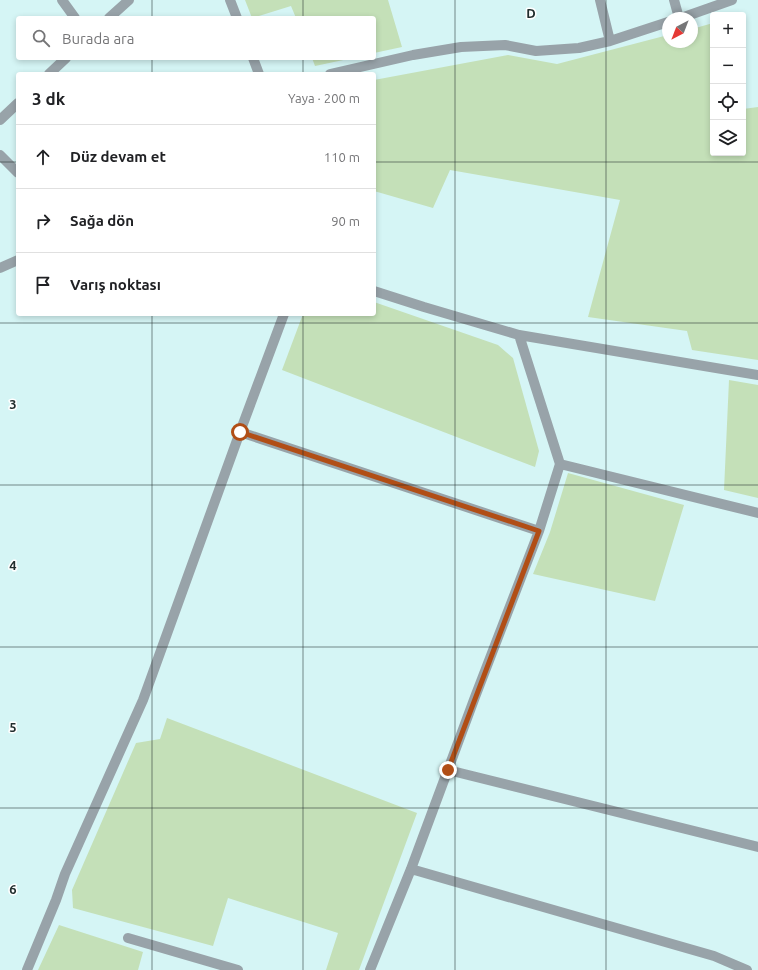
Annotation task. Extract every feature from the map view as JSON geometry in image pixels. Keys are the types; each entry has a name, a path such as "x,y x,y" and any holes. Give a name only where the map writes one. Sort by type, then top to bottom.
{"street":[{"path":"62,0 74,16"},
{"path":"111,16 129,0"},
{"path":"230,0 236,16"},
{"path":"600,0 610,41"},
{"path":"674,0 678,12"},
{"path":"697,12 732,0"},
{"path":"339,72 413,55 461,47 504,45 536,51 579,48 610,41 662,24"},
{"path":"51,72 64,60"},
{"path":"254,60 258,72"},
{"path":"0,120 16,105"},
{"path":"0,155 16,171"},
{"path":"0,268 16,261"},
{"path":"376,292 519,335 758,375"},
{"path":"27,970 56,900 64,874 143,700 283,316"},
{"path":"370,970 412,869 539,531 560,464 519,335"},
{"path":"240,432 539,531"},
{"path":"560,464 758,513"},
{"path":"448,770 758,847"},
{"path":"412,869 714,956 747,970"},
{"path":"128,938 238,970"}],"green space":[{"path":"245,0 388,0 402,47 376,53 376,16 295,16 291,6 258,16 251,16"},
{"path":"710,24 710,156 746,156 746,109 758,107 758,360 692,350 687,331 588,317 620,200 450,170 433,208 376,192 376,80 508,55 557,64 662,37 662,48 698,48 698,27"},
{"path":"313,60 344,60 315,66"},
{"path":"376,303 498,345 513,358 539,451 535,467 282,370 302,316 376,316"},
{"path":"729,380 758,385 758,498 724,490"},
{"path":"568,473 684,505 655,601 533,574 550,532"},
{"path":"167,718 417,813 359,970 326,970 338,933 228,898 213,946 73,908 72,890 136,743 160,739"},
{"path":"59,925 143,952 138,970 38,970"}],"route":[{"path":"240,432 539,531 448,770"}]}
